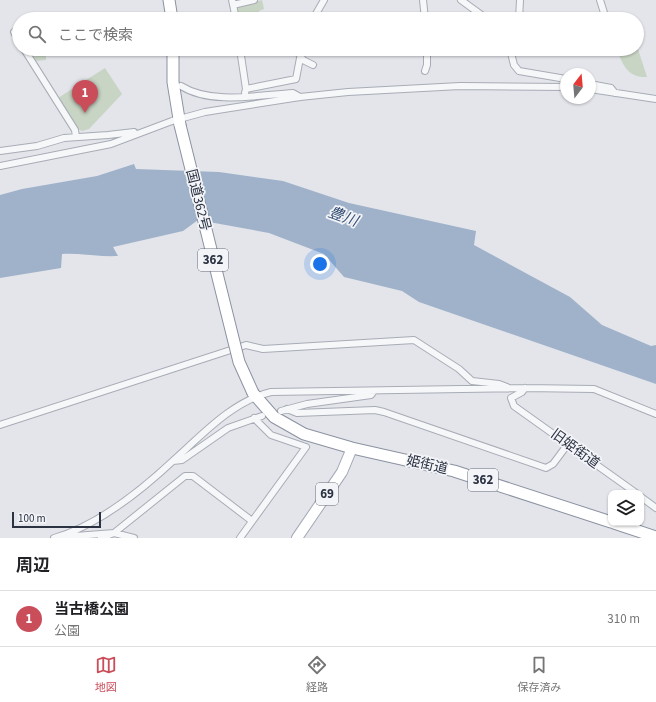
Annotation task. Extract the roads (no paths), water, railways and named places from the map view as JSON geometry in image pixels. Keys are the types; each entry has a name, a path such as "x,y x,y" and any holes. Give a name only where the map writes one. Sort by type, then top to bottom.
{"highway":[{"path":"169,0 171,12"},
{"name":"国道362号","path":"174,56 173,82 179,122 239,362 254,395"},
{"name":"姫街道","path":"254,395 274,417 304,434 352,448 454,471 608,521"},
{"path":"623,526 656,537"}],"main road":[{"name":"69","path":"297,538 342,472 352,448"}],"street":[{"path":"235,12 233,2 254,0"},
{"path":"318,12 324,0"},
{"path":"423,0 424,12"},
{"path":"461,0 477,12"},
{"path":"519,12 520,0"},
{"path":"600,0 604,12"},
{"path":"28,56 75,130 76,137"},
{"path":"241,56 246,89 244,96"},
{"path":"425,71 427,65 426,56"},
{"path":"512,56 514,65 520,71 560,78"},
{"path":"246,89 296,79 300,58 313,65"},
{"path":"596,85 611,88 615,93"},
{"path":"181,86 190,92 207,96 244,96 293,93 300,96"},
{"path":"0,151 37,146 64,138 108,136 146,130 179,122 205,112 300,96 460,86 560,87"},
{"path":"596,90 656,99"},
{"path":"0,166 111,144 146,130"},
{"path":"0,425 246,345 263,349 414,340 459,369 472,380 500,384 511,388"},
{"path":"55,538 107,514 173,461 216,422 254,395 271,392 374,390 511,388 594,389 656,414"},
{"name":"旧姫街道","path":"525,388 522,392 511,398 514,406 632,490"},
{"path":"281,411 371,395 374,390"},
{"path":"288,409 297,413 375,410 384,412 546,468 553,464 568,444"},
{"path":"173,461 182,460 228,428 262,416"},
{"path":"240,538 306,447 271,435 254,418"},
{"path":"101,538 114,533 185,476 193,476 252,521"},
{"path":"644,499 656,508"},
{"path":"55,538 114,533 134,538"}],"water":[{"name":"豊川","path":"134,164 136,169 219,172 283,181 349,203 476,231 474,245 570,297 602,325 651,346 656,345 656,384 419,302 402,291 344,277 324,254 269,233 198,220 183,231 113,247 118,256 62,254 61,268 0,278 0,195 22,189 97,176"}],"place":[{"name":"当古橋公園","path":"85,113"}]}
